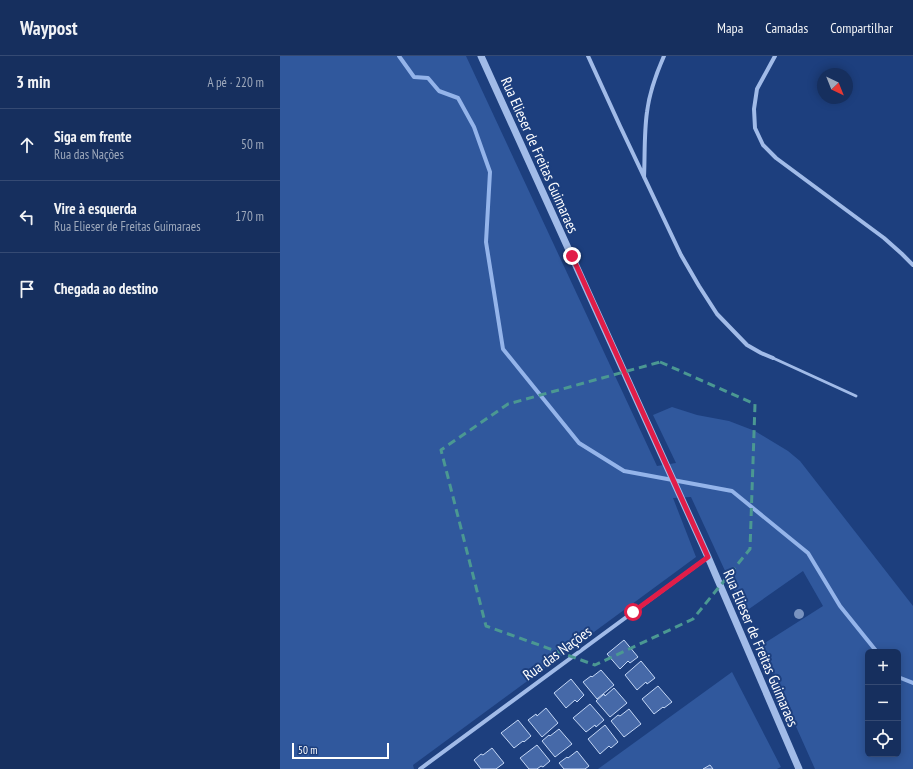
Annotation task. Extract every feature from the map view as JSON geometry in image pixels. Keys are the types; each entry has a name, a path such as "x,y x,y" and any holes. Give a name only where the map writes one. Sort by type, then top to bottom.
{"street":[{"name":"Rua Elieser de Freitas Guimaraes","path":"481,56 708,557 799,769"},
{"path":"588,56 681,255 699,286 717,314 747,345 773,358"},
{"path":"644,177 647,110 664,56"},
{"path":"775,56 757,89 754,109 755,128 763,145 776,158 884,238 913,265"},
{"name":"Rua das Nações","path":"420,769 708,557"}],"lane":[{"path":"773,358 856,396"}],"highlighted area":[{"path":"660,362 755,404 750,549 693,619 595,665 486,626 441,450 508,404"}],"shaded area":[{"path":"280,56 466,56 657,466 676,463 653,415 672,407 697,415 729,421 755,431 788,451 800,461 913,606 913,769 815,769 760,646 823,606 803,571 744,612 691,497 673,498 696,557 413,765 414,769 280,769"},
{"path":"732,672 781,767 777,769 598,769"}],"building":[{"path":"624,640 638,657 630,663 628,661 620,669 607,654"},
{"path":"641,661 655,678 647,684 646,682 637,690 625,675"},
{"path":"601,670 614,685 597,699 583,682"},
{"path":"571,679 584,695 577,702 575,700 566,708 554,693"},
{"path":"658,686 672,702 654,714 642,699"},
{"path":"614,688 627,703 610,717 596,701 604,694 605,696"},
{"path":"590,704 604,720 596,727 595,725 586,732 573,718"},
{"path":"546,708 558,723 542,737 528,720 536,714 537,716"},
{"path":"629,709 641,724 624,737 611,721"},
{"path":"518,720 531,736 514,748 501,733"},
{"path":"605,725 618,742 611,748 609,746 600,754 588,739"},
{"path":"559,729 572,744 555,757 542,741"},
{"path":"537,745 550,761 543,767 541,766 537,769 529,769 520,758"},
{"path":"492,748 504,763 496,769 481,769 474,760"},
{"path":"577,751 589,766 585,769 564,769 559,763"},
{"path":"710,765 713,769 703,769"}],"waterway":[{"path":"399,56 414,77 428,78 439,91 458,98 474,127 490,172 486,242 503,349 579,443 624,471 732,491 808,553 840,606 875,649"},
{"path":"901,678 913,683"}],"route":[{"path":"572,256 708,557 633,612"}]}
